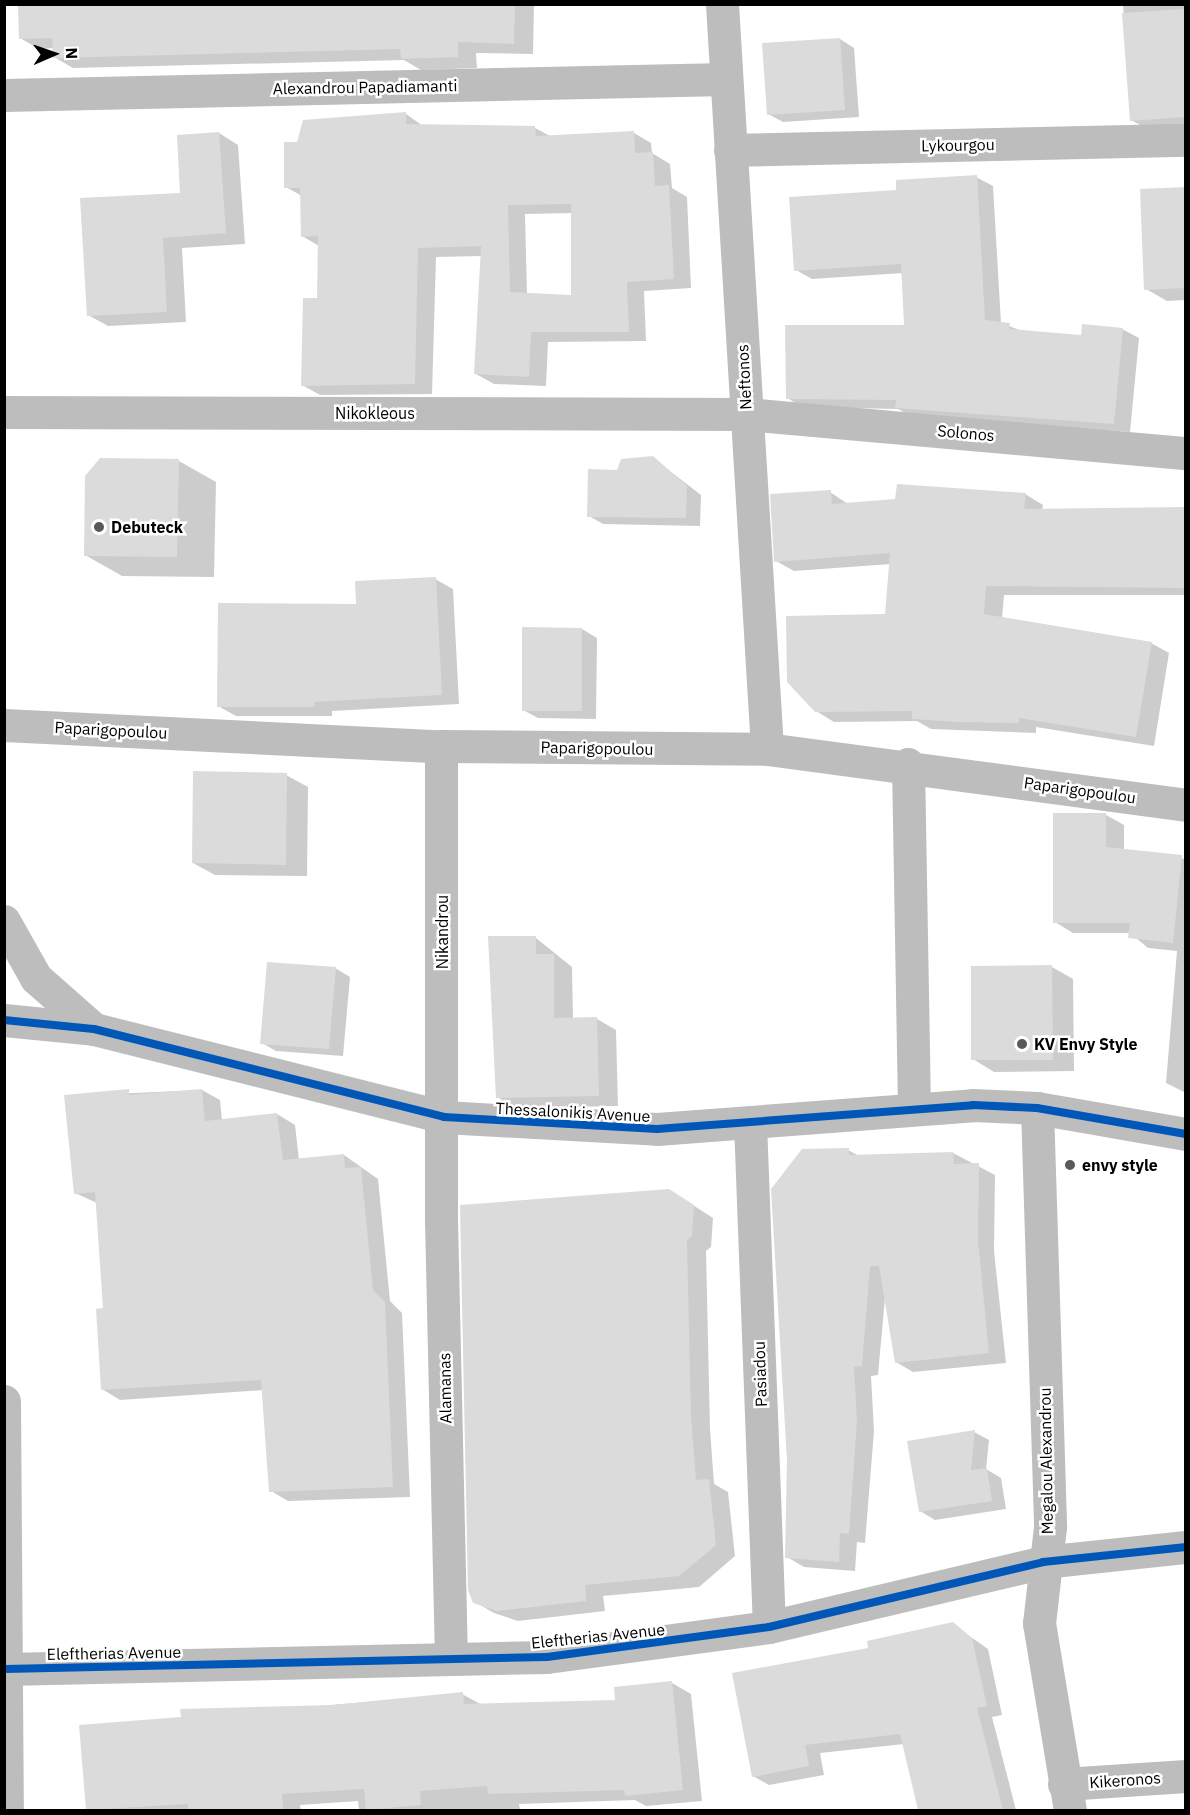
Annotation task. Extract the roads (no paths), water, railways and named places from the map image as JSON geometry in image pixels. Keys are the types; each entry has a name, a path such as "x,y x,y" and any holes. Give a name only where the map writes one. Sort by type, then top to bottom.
{"street":[{"name":"Neftonos","path":"722,4 767,749"},
{"name":"Alexandrou Papadiamanti","path":"4,96 726,79"},
{"name":"Lykourgou","path":"730,150 1185,140"},
{"name":"Nikokleous","path":"4,412 746,414"},
{"name":"Solonos","path":"746,414 1185,453"},
{"name":"Paparigopoulou","path":"4,725 441,746 767,749 908,764 1185,805"},
{"name":"Nikandrou","path":"441,746 444,1117"},
{"path":"908,764 915,1107"},
{"path":"4,921 36,978 94,1029"},
{"name":"Thessalonikis Avenue","path":"4,1020 94,1029 444,1117 564,1128 657,1129 915,1107 1037,1108 1185,1134"},
{"name":"Megalou Alexandrou","path":"1037,1108 1050,1527 1043,1562 1039,1623 1067,1797"},
{"name":"Alamanas","path":"444,1117 451,1659"},
{"name":"Pasiadou","path":"750,1122 769,1626"},
{"path":"4,1401 7,1810"},
{"name":"Eleftherias Avenue","path":"5,1669 558,1655 769,1626 1043,1562 1185,1546"},
{"name":"Kikeronos","path":"1067,1797 1185,1776"}],"place":[{"name":"Debuteck","path":"99,527"},
{"name":"KV Envy Style","path":"1022,1044"},
{"name":"envy style","path":"1070,1165"}]}
